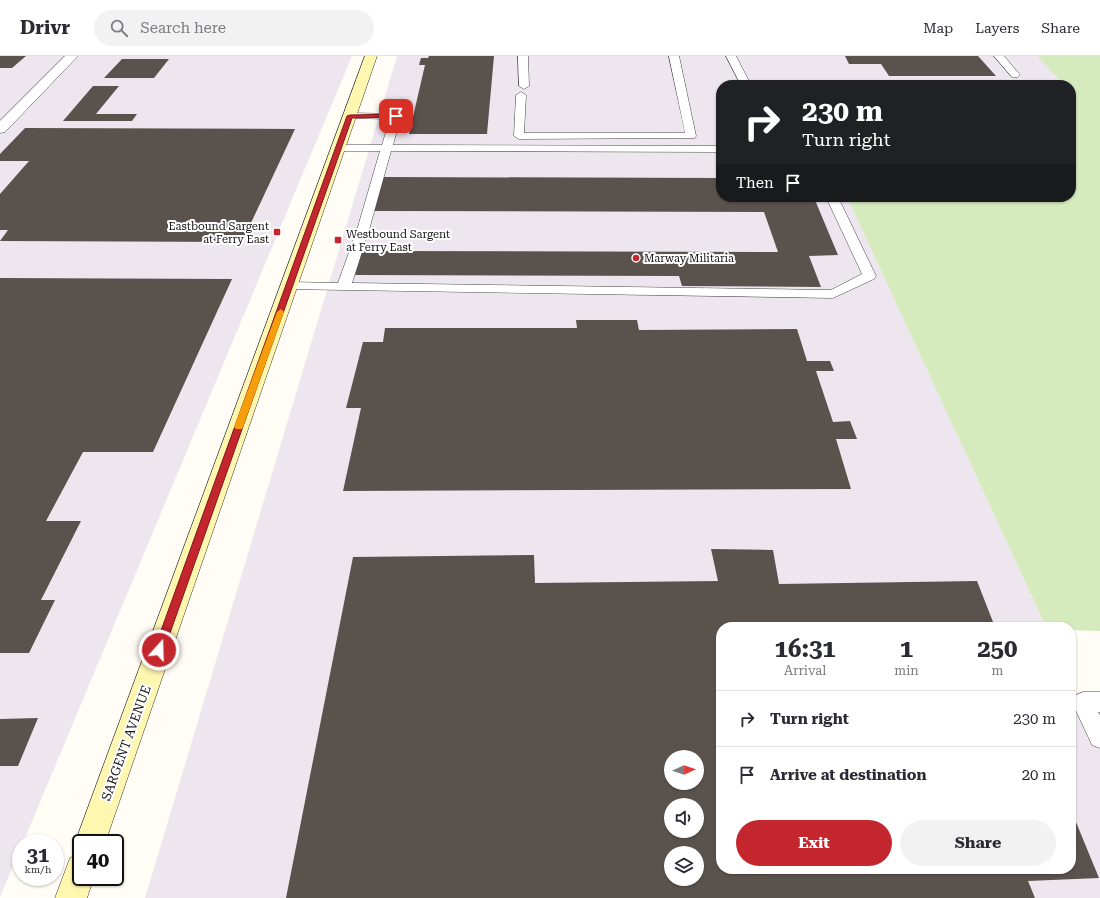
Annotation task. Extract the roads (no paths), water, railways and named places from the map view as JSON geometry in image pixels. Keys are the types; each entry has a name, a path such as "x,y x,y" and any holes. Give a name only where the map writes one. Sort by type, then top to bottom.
{"street":[{"path":"0,129 72,56"},
{"name":"SARGENT AVENUE","path":"93,834 371,56"},
{"path":"70,898 75,886"}],"lane":[{"path":"524,56 519,136 691,136 674,56"},
{"path":"731,56 743,80"},
{"path":"999,56 1015,74"},
{"path":"344,286 388,148 396,116 350,116"},
{"path":"338,148 716,149"},
{"path":"290,286 833,294 869,276 834,202"},
{"path":"1100,702 1083,702 1100,738"}],"place":[{"name":"Eastbound Sargent at Ferry East","path":"277,232"},
{"name":"Westbound Sargent at Ferry East","path":"338,240"},
{"name":"Marway Militaria","path":"636,258"}]}
